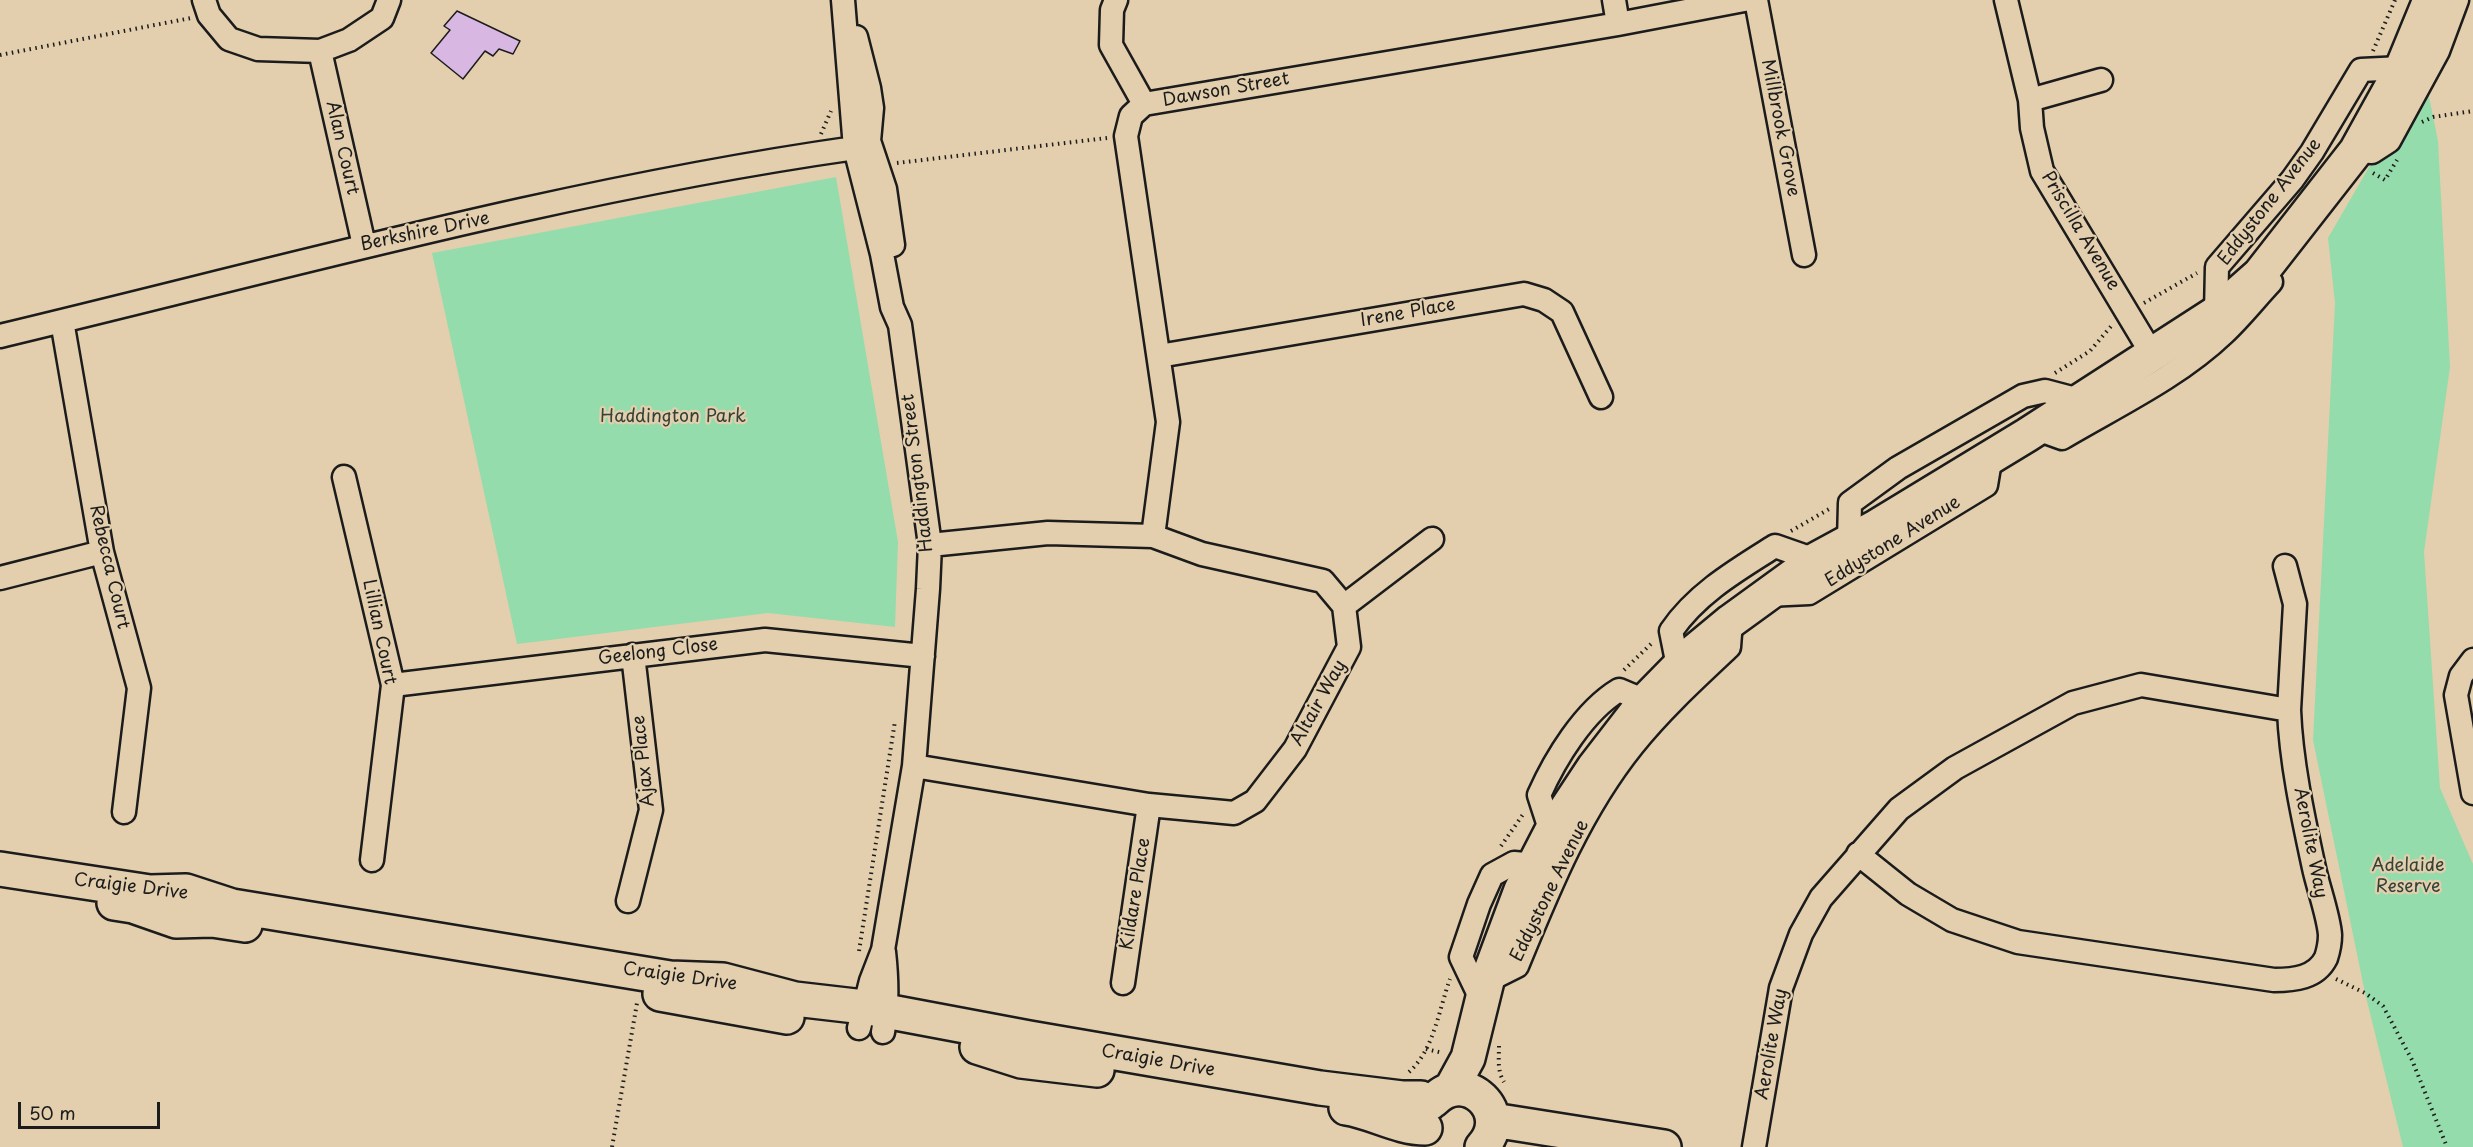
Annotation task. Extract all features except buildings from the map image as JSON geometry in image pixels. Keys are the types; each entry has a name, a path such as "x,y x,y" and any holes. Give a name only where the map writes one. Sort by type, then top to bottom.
{"main road":[{"name":"Eddystone Avenue","path":"1436,1117 1483,1061 1484,991 1521,890 1551,832 1594,767 1645,701 1678,666 1731,621 1815,560 2037,429 2216,313 2259,274 2356,151 2402,68 2424,5"},
{"name":"Craigie Drive","path":"0,869 150,892 186,891 232,906 670,978 723,980 969,1045 1021,1061 1124,1072 1196,1086 1360,1110 1412,1128 1436,1117 1470,1091 1491,1119"},
{"name":"Craigie Drive","path":"0,884 133,906 176,921 233,922 522,969 730,1008 873,1020"},
{"path":"1483,1061 1491,1119 1498,1145 1540,1144 1570,1147"},
{"path":"1491,1119 1664,1147"}],"street":[{"path":"206,7 229,39 258,49 320,51 349,40 382,18 389,0"},
{"name":"Haddington Street","path":"843,0 855,148 882,254 892,307 900,325 930,545 914,766 884,950 871,981 873,1020"},
{"path":"852,0 856,36 872,108 869,141 885,189 891,225 903,314 900,325"},
{"path":"1116,0 1112,10 1111,45 1144,104"},
{"path":"1614,0 1618,24"},
{"name":"Dawson Street","path":"1126,136 1131,116 1144,104 1618,24 1744,0"},
{"name":"Millbrook Grove","path":"1756,0 1804,255"},
{"name":"Priscilla Avenue","path":"2006,0 2030,100 2032,128 2042,171 2152,354"},
{"path":"2356,151 2372,152 2389,141 2438,51 2457,0"},
{"name":"Alan Court","path":"320,51 364,245"},
{"path":"2365,68 2402,68"},
{"name":"Eddystone Avenue","path":"2216,313 2217,267 2292,180 2333,119 2361,70 2365,68"},
{"path":"2030,100 2101,80"},
{"path":"1126,136 1168,422 1153,536"},
{"name":"Berkshire Drive","path":"0,336 364,245 616,190 855,148"},
{"name":"Eddystone Avenue","path":"2037,429 2062,438 2186,363 2223,334 2279,274 2279,249"},
{"name":"Irene Place","path":"1159,356 1524,294 1544,300 1562,312 1600,397"},
{"name":"Rebecca Court","path":"62,321 102,552 139,688 124,812"},
{"path":"1850,503 1898,468 2023,396 2045,391 2079,400"},
{"name":"Eddystone Avenue","path":"1767,595 1809,593 1986,485 1991,455"},
{"name":"Lillian Court","path":"344,477 393,685 372,860"},
{"name":"Eddystone Avenue","path":"1849,541 1850,503"},
{"path":"930,545 1048,533 1153,536 1202,554 1323,581 1344,606 1432,540"},
{"path":"1678,666 1671,631 1685,611 1729,575 1775,546"},
{"name":"Eddystone Avenue","path":"1775,546 1815,560"},
{"path":"0,578 102,552"},
{"path":"2285,566 2295,604 2289,710"},
{"name":"Altair Way","path":"914,766 1149,805 1234,813 1255,801 1295,749 1349,648 1344,606"},
{"name":"Eddystone Avenue","path":"1484,991 1517,966 1563,857 1596,799 1633,745 1678,695 1729,647 1731,621"},
{"name":"Geelong Close","path":"393,685 765,640 923,656"},
{"name":"Ajax Place","path":"628,901 651,810 633,655"},
{"path":"2473,660 2461,676 2456,695 2473,793"},
{"name":"Aerolite Way","path":"1754,1147 1781,988 1801,934 1821,898 1899,809 1955,768 2073,703 2142,685 2289,710 2290,734 2313,867 2330,934 2326,957 2316,970"},
{"path":"1539,795 1552,766 1604,699 1619,690 1645,701"},
{"name":"Eddystone Avenue","path":"1539,795 1551,832"},
{"name":"Kildare Place","path":"1123,983 1149,805"},
{"path":"1858,854 1908,894 1952,920 2018,942 2274,980 2297,980 2316,970"},
{"name":"Eddystone Avenue","path":"1492,875 1514,863 1535,865"},
{"path":"1484,991 1461,957 1479,904 1492,875"}],"path":[{"path":"2365,68 2395,0"},
{"path":"0,55 206,7"},
{"path":"823,153 821,131 833,108"},
{"path":"876,166 1126,136"},
{"path":"1775,546 1779,540 1808,520 1842,502 1850,503"},
{"path":"1604,699 1608,685 1660,635 1671,631"},
{"path":"858,956 896,713"},
{"path":"1492,875 1494,858 1530,803 1539,795"},
{"path":"1405,1076 1416,1065 1426,1049 1452,975 1461,957"},
{"path":"2316,970 2365,993 2383,1006 2412,1060 2447,1147"},
{"path":"612,1147 637,1003"},
{"path":"1483,1061 1500,1076 1491,1119"}],"green space":[{"name":"Adelaide Reserve","path":"2424,72 2438,141 2450,367 2424,552 2440,788 2473,864 2473,1147 2403,1147 2365,993 2313,740 2335,303 2328,238"},
{"name":"Haddington Park","path":"836,177 898,542 895,627 768,613 517,644 432,253"}]}
